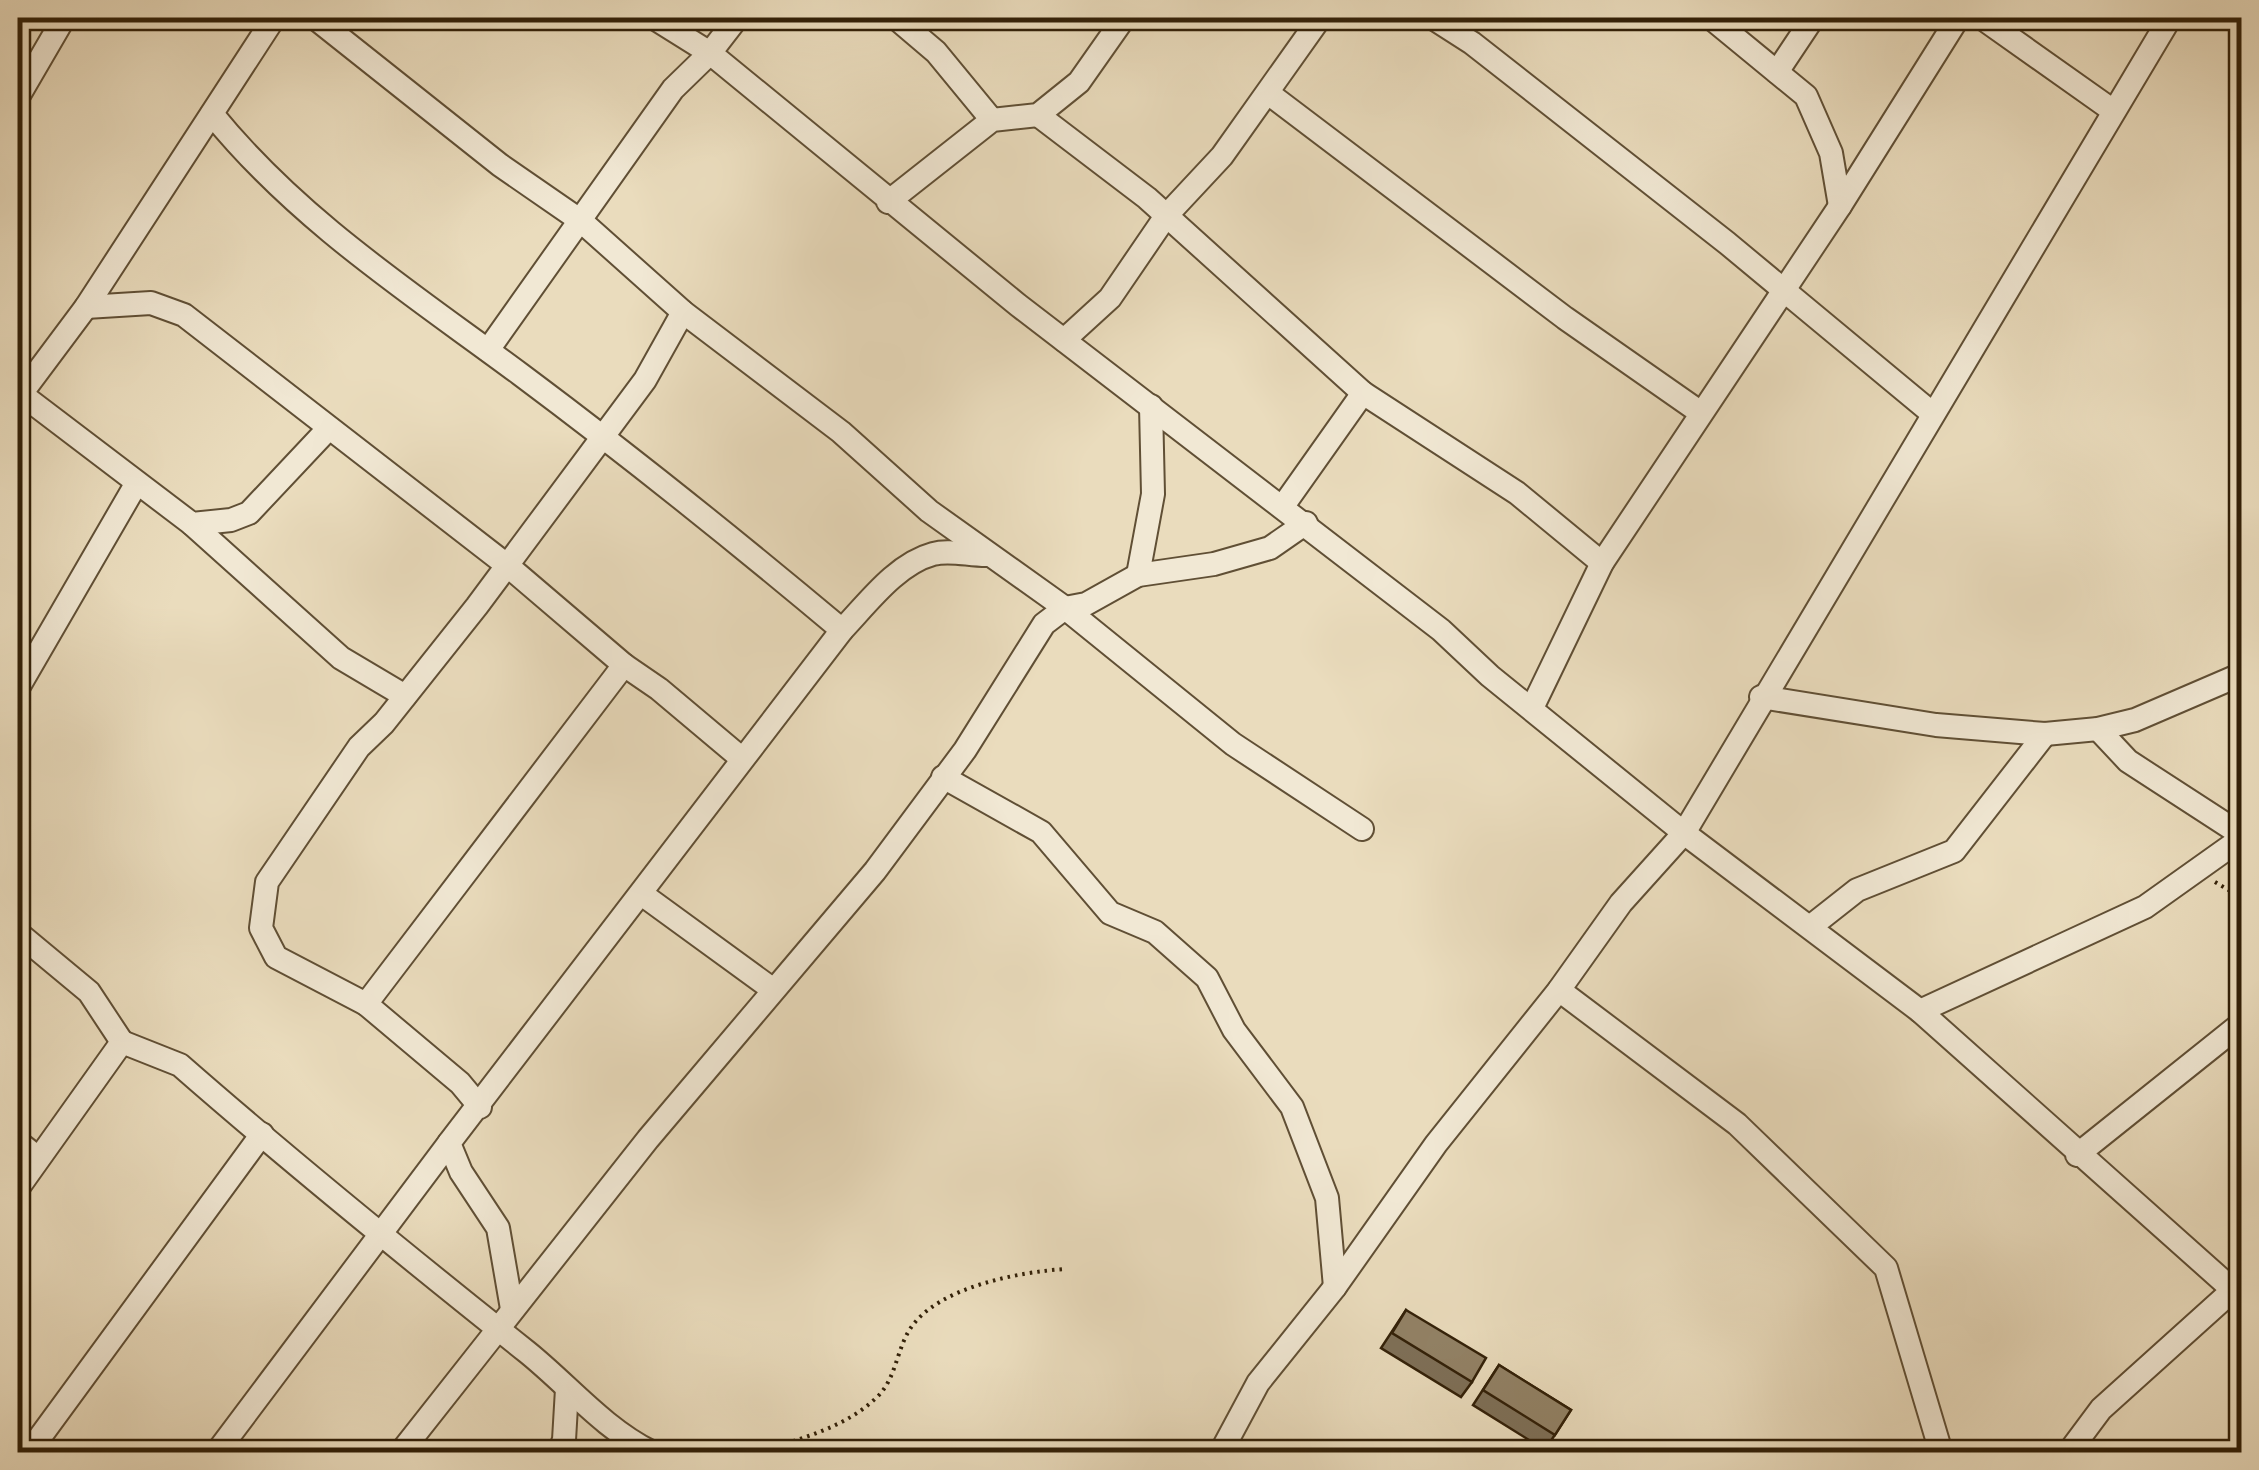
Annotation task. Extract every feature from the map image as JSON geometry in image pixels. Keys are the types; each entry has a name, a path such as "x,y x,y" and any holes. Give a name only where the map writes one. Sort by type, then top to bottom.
{"street":[{"path":"18,97 61,18"},
{"path":"274,18 86,307 19,395 136,486 192,524 341,658 405,696"},
{"path":"315,18 500,165 581,222 683,312 841,432 928,511 1065,608 1233,744 1362,829"},
{"path":"654,18 710,53 888,202 1306,523 1684,832 1920,1011 2077,1154 2238,1290 2101,1409 2068,1452"},
{"path":"488,350 673,89 710,53 736,18"},
{"path":"896,18 936,52 992,120"},
{"path":"888,202 992,120 1038,115 1079,82 1124,18"},
{"path":"1064,340 1110,298 1166,216 1222,156 1320,18"},
{"path":"1433,18 1472,43 1933,414"},
{"path":"1711,18 1806,96 1831,153 1840,206"},
{"path":"1776,72 1812,18"},
{"path":"1532,706 1602,563 1781,289 1840,206 1958,18"},
{"path":"1982,18 2112,110"},
{"path":"1221,1452 1258,1383 1335,1287 1436,1144 1559,990 1620,903 1684,832 1760,698 1820,612 1933,414 2008,295 2112,110 2170,18"},
{"path":"1268,92 1565,318 1701,414"},
{"path":"212,114 276,187 326,230 604,436 842,630"},
{"path":"1038,115 1166,216 1363,393 1517,493 1602,563"},
{"path":"86,307 151,303 184,316 508,566 741,758"},
{"path":"480,1107 460,1084 366,1004 276,957 261,928 267,882 331,785 508,566 645,380 683,312"},
{"path":"1284,506 1363,393"},
{"path":"1138,575 1153,494 1151,406"},
{"path":"192,524 231,520 249,513 329,428"},
{"path":"18,688 136,486"},
{"path":"409,1450 512,1310 772,988 874,871 944,777 1031,640 1065,608 1086,604 1138,575 1214,564 1270,548 1306,523"},
{"path":"217,1452 377,1235 644,895 741,758 842,630 894,576 932,554 990,556"},
{"path":"366,1004 624,665"},
{"path":"1760,698 1918,722 2046,734 2098,730 2134,720 2242,674"},
{"path":"1920,1011 2144,907 2198,872 2242,836 2128,762 2098,730"},
{"path":"1810,927 1857,890 1954,850 2046,734"},
{"path":"944,777 1041,832 1110,913 1155,932 1208,978 1234,1030 1292,1107 1327,1198 1335,1287"},
{"path":"644,895 772,988"},
{"path":"18,933 89,992 122,1042 180,1065 377,1235 498,1328 626,1440 651,1452"},
{"path":"1559,990 1737,1124 1886,1268 1942,1452"},
{"path":"2077,1154 2242,1023"},
{"path":"18,1188 122,1042"},
{"path":"29,1452 262,1134"},
{"path":"18,1142 38,1158"},
{"path":"449,1143 461,1172 498,1228 512,1310"},
{"path":"558,1452 564,1440 567,1389"}],"path":[{"path":"2198,872 2242,898"},
{"path":"756,1452 853,1416 879,1396 910,1328 938,1304 994,1278 1064,1269"}],"building":[{"path":"1406,1310 1486,1358 1472,1382 1392,1333"},
{"path":"1499,1365 1571,1410 1555,1435 1483,1390"}]}
